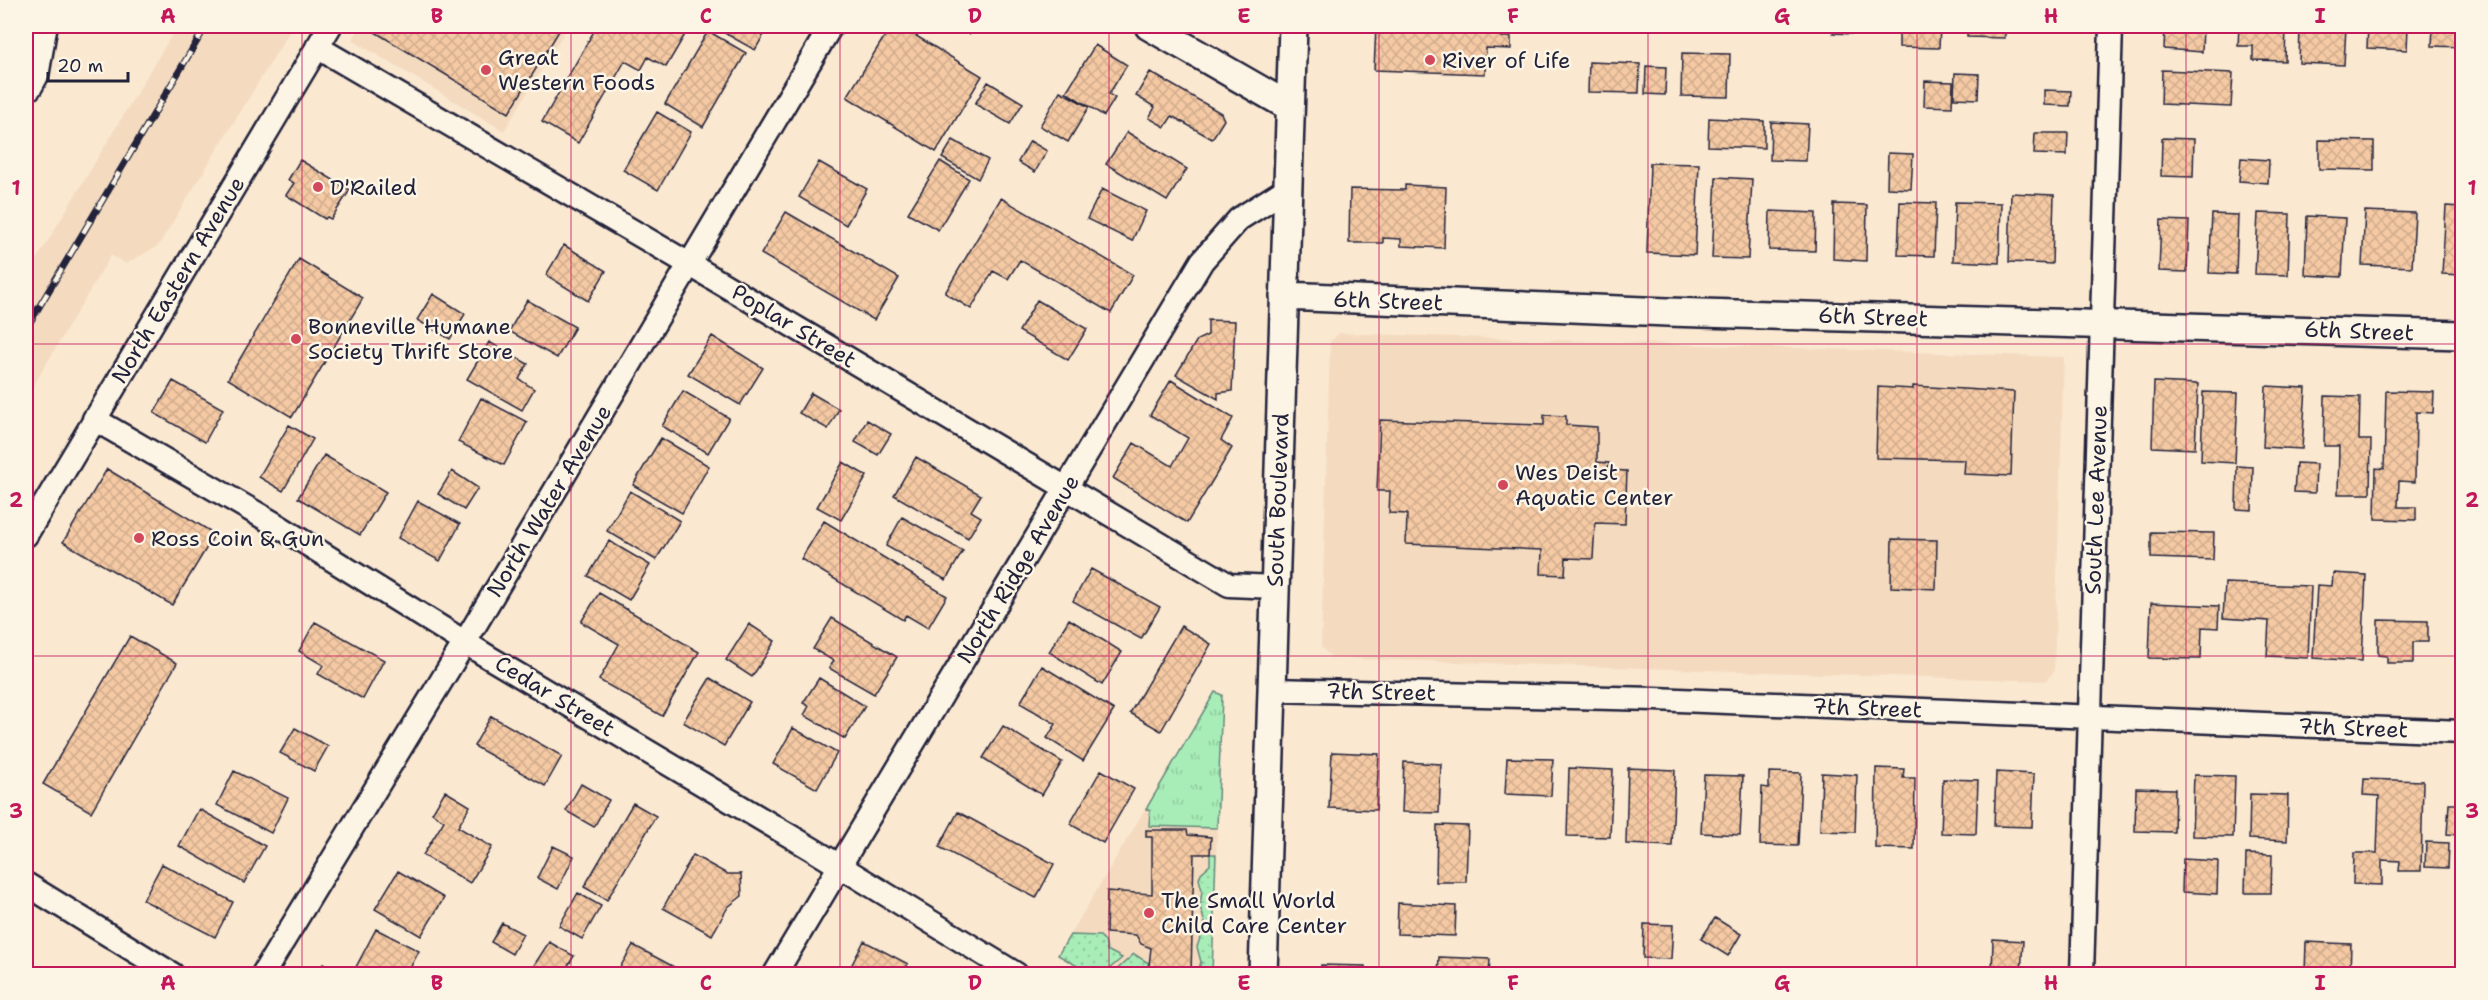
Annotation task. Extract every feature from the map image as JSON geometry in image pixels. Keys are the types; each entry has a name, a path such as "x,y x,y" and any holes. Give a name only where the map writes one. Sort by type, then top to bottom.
{"highway":[{"path":"26,84 32,73 40,26"}],"street":[{"name":"North Eastern Avenue","path":"26,535 330,26"},
{"name":"North Water Avenue","path":"263,975 465,642 831,26"},
{"path":"1149,26 1290,107"},
{"name":"South Boulevard","path":"1263,975 1293,26"},
{"name":"South Lee Avenue","path":"2082,975 2088,717 2111,26"},
{"name":"Poplar Street","path":"317,47 689,264 1229,585 1275,586"},
{"name":"North Ridge Avenue","path":"774,975 1202,261 1239,219 1288,188"},
{"name":"6th Street","path":"1284,296 1668,312 2463,334"},
{"name":"Cedar Street","path":"94,419 275,524 465,642 1016,975"},
{"name":"7th Street","path":"1272,690 1655,699 2463,732"},
{"path":"26,884 172,975"}],"shaded area":[{"path":"177,26 293,26 158,246 126,264 111,255 26,398 26,277"},
{"name":"Great Western Foods","path":"361,26 568,26 504,131 352,40"},
{"path":"1339,333 2064,357 2054,672 2045,681 1332,658 1321,647 1330,342"},
{"path":"1215,692 1222,695 1212,974 1091,974 1058,955"}],"green space":[{"path":"1215,692 1222,695 1217,828 1149,826 1150,810 1146,809"},
{"path":"1210,854 1216,854 1212,974 1197,974 1201,962 1197,947 1205,923 1200,907 1202,890 1199,879 1201,873 1210,865"},
{"path":"1070,935 1100,936 1105,941 1107,950 1122,958 1103,974 1091,974 1058,955"},
{"path":"1134,954 1150,964 1148,974 1112,974"}],"building":[{"name":"Great Western Foods","path":"365,26 562,26 509,113"},
{"path":"597,26 690,26 666,67 648,57 641,70 625,61 578,143 542,122"},
{"path":"712,26 769,26 755,50"},
{"path":"891,26 900,26 982,76 936,152 847,97"},
{"path":"955,26 975,26 970,34"},
{"name":"River of Life","path":"1376,26 1501,26 1501,37 1511,37 1511,49 1486,48 1485,74 1374,70"},
{"path":"1834,26 1880,26 1879,35 1833,33"},
{"path":"1899,26 1940,26 1939,48 1899,47"},
{"path":"1967,26 2005,26 2005,38 1967,37"},
{"path":"2165,26 2203,26 2202,52 2164,49"},
{"path":"2239,26 2286,26 2285,61 2253,60 2253,46 2238,46"},
{"path":"2300,26 2346,26 2344,65 2299,63"},
{"path":"2368,26 2408,26 2407,50 2367,48"},
{"path":"2433,26 2462,26 2462,47 2432,46"},
{"path":"708,31 746,53 703,127 665,104"},
{"path":"1095,45 1127,65 1109,94 1115,98 1104,116 1066,92"},
{"path":"1682,53 1730,54 1729,97 1681,96"},
{"path":"1589,62 1640,64 1639,93 1588,92"},
{"path":"1646,66 1666,67 1665,95 1645,94"},
{"path":"2162,70 2233,73 2231,107 2161,104"},
{"path":"1150,72 1221,113 1224,120 1212,139 1172,116 1165,127 1149,118 1155,107 1136,96"},
{"path":"1955,73 1979,74 1978,99 1954,98"},
{"path":"1925,81 1953,82 1952,107 1924,106"},
{"path":"988,82 1023,103 1010,124 975,104"},
{"path":"2044,90 2071,91 2070,106 2044,105"},
{"path":"1060,91 1089,107 1068,142 1040,126"},
{"path":"657,112 691,132 658,190 623,170"},
{"path":"1709,118 1764,121 1764,148 1708,146"},
{"path":"1771,122 1808,124 1806,161 1770,160"},
{"path":"1127,132 1187,169 1167,201 1106,164"},
{"path":"2035,133 2068,133 2067,155 2034,154"},
{"path":"2162,138 2194,139 2193,177 2161,176"},
{"path":"953,140 988,160 978,179 942,158"},
{"path":"2319,140 2374,141 2374,170 2319,169"},
{"path":"1030,141 1047,151 1035,172 1018,162"},
{"path":"1888,153 1913,154 1911,189 1887,188"},
{"path":"2241,158 2269,160 2268,183 2239,181"},
{"name":"D'Railed","path":"300,160 350,190 331,219 327,217 325,219 286,195 294,183 288,180"},
{"path":"940,161 969,179 938,230 908,213"},
{"path":"819,162 867,189 846,225 799,197"},
{"path":"1650,163 1699,164 1695,255 1647,253"},
{"path":"1716,177 1752,179 1748,259 1712,258"},
{"path":"1405,185 1446,187 1444,248 1401,246 1401,239 1383,238 1383,243 1349,243 1350,189 1405,190"},
{"path":"1102,189 1146,211 1132,241 1087,219"},
{"path":"2011,193 2054,195 2052,264 2009,262"},
{"path":"1001,198 1133,275 1111,313 1020,260 1008,279 993,271 971,309 945,293"},
{"path":"1900,202 1936,203 1934,256 1898,255"},
{"path":"1955,202 2001,203 1999,263 1953,261"},
{"path":"1834,204 1867,205 1866,261 1833,259"},
{"path":"2446,206 2462,207 2462,275 2442,274"},
{"path":"1770,211 1816,213 1815,251 1769,250"},
{"path":"2365,211 2415,213 2412,267 2362,265"},
{"path":"786,212 899,278 874,320 761,254"},
{"path":"2258,213 2290,214 2288,275 2255,274"},
{"path":"2212,214 2238,215 2236,274 2209,273"},
{"path":"2307,216 2345,218 2342,277 2305,275"},
{"path":"2161,220 2189,221 2187,272 2159,271"},
{"path":"564,245 606,271 588,301 546,275"},
{"name":"Bonneville Humane Society Thrift Store","path":"299,259 363,298 292,417 228,379"},
{"path":"433,294 465,314 450,339 417,320"},
{"path":"527,300 575,327 557,358 509,331"},
{"path":"1037,300 1087,329 1068,360 1019,331"},
{"path":"1208,320 1235,321 1232,391 1218,393 1218,399 1176,375 1197,340 1208,335"},
{"path":"712,336 763,368 740,405 688,374"},
{"path":"489,342 528,364 519,379 534,389 522,410 467,379"},
{"path":"1171,380 1233,418 1221,440 1232,448 1187,523 1113,478 1134,443 1172,466 1188,438 1150,415"},
{"path":"173,381 223,409 205,442 154,413"},
{"path":"2154,382 2198,384 2195,449 2152,447"},
{"path":"1913,386 2014,392 2011,476 1964,474 1965,460 1876,458 1878,387 1913,389"},
{"path":"2266,386 2306,388 2302,449 2263,447"},
{"path":"683,391 729,418 708,453 662,426"},
{"path":"2386,391 2434,392 2433,413 2416,412 2415,482 2399,481 2398,507 2416,507 2416,520 2375,519 2376,468 2384,469"},
{"path":"2203,392 2238,393 2235,463 2201,461"},
{"path":"811,393 839,409 828,429 799,413"},
{"path":"2325,396 2360,397 2359,440 2371,440 2370,494 2338,494 2339,446 2324,446"},
{"path":"481,398 527,422 504,465 458,442"},
{"path":"1544,415 1566,416 1566,425 1597,427 1597,462 1609,463 1608,470 1627,471 1625,524 1595,523 1593,559 1566,558 1565,575 1541,574 1542,550 1406,544 1407,514 1389,513 1390,491 1377,491 1380,420 1544,425"},
{"path":"867,420 891,434 878,455 855,442"},
{"path":"289,425 313,439 283,491 259,477"},
{"path":"661,438 709,466 682,513 633,485"},
{"path":"324,455 386,492 360,535 298,498"},
{"path":"916,457 981,495 971,511 981,517 968,538 894,495"},
{"path":"843,462 867,476 841,520 817,507"},
{"path":"2296,463 2316,464 2315,493 2294,492"},
{"path":"2237,466 2253,467 2252,510 2236,509"},
{"name":"Ross Coin & Gun","path":"107,469 215,534 172,605 63,542"},
{"path":"452,471 478,488 464,510 438,494"},
{"path":"630,491 680,521 656,560 607,531"},
{"path":"418,501 460,524 440,561 398,538"},
{"path":"902,517 963,551 946,580 886,546"},
{"path":"824,521 947,596 928,628 906,615 903,620 801,559"},
{"path":"2151,532 2214,533 2213,560 2151,558"},
{"path":"1892,539 1937,540 1936,589 1891,587"},
{"path":"609,541 650,565 629,600 588,576"},
{"path":"1091,569 1160,607 1141,639 1073,601"},
{"path":"2333,573 2366,575 2362,661 2313,658 2317,585 2332,586"},
{"path":"2225,583 2311,586 2308,658 2267,656 2269,621 2223,618"},
{"path":"599,593 699,652 662,716 599,680 619,644 581,622"},
{"path":"2151,603 2219,606 2218,628 2202,627 2201,659 2149,658"},
{"path":"832,618 897,657 874,694 829,668 834,661 813,649"},
{"path":"1069,619 1122,652 1102,685 1049,652"},
{"path":"2378,620 2428,621 2428,642 2413,642 2413,663 2387,663 2387,656 2378,655"},
{"path":"315,622 384,660 363,699 318,674 323,665 299,651"},
{"path":"749,624 775,641 752,677 726,660"},
{"path":"1181,626 1211,644 1161,731 1130,713"},
{"path":"130,636 177,663 91,812 43,784"},
{"path":"1042,666 1114,710 1083,761 1047,738 1056,724 1020,703"},
{"path":"710,678 750,702 724,746 683,722"},
{"path":"819,678 865,706 845,739 804,715 809,706 803,703"},
{"path":"491,716 562,756 545,786 474,746"},
{"path":"1003,726 1062,762 1042,795 983,758"},
{"path":"295,728 328,746 314,771 280,753"},
{"path":"793,728 837,753 817,789 773,764"},
{"path":"1332,752 1379,754 1376,810 1329,808"},
{"path":"1507,758 1553,759 1551,796 1505,794"},
{"path":"1404,762 1441,764 1439,813 1402,812"},
{"path":"1569,768 1613,770 1610,837 1567,836"},
{"path":"1628,768 1675,770 1672,846 1626,844"},
{"path":"1876,768 1904,769 1903,778 1915,778 1914,849 1875,848"},
{"path":"1101,770 1134,789 1103,843 1070,824"},
{"path":"234,771 288,798 271,833 217,805"},
{"path":"1769,772 1801,773 1798,846 1760,845 1762,787 1769,788"},
{"path":"1996,772 2034,774 2032,827 1994,826"},
{"path":"1822,773 1857,775 1855,832 1820,831"},
{"path":"1704,775 1743,776 1740,835 1701,833"},
{"path":"2194,775 2235,776 2233,837 2192,836"},
{"path":"1943,779 1978,780 1976,834 1941,833"},
{"path":"2364,779 2423,781 2421,871 2399,871 2400,861 2382,860 2382,885 2353,884 2354,853 2377,853 2379,796 2363,795"},
{"path":"581,784 609,800 594,827 566,811"},
{"path":"2136,788 2175,789 2174,832 2135,831"},
{"path":"445,791 470,806 458,827 492,847 470,883 423,855 444,821 432,813"},
{"path":"2250,794 2288,795 2287,841 2249,839"},
{"path":"633,803 656,816 607,900 584,887"},
{"path":"2449,804 2462,804 2462,847 2458,846 2458,835 2447,834"},
{"path":"199,809 265,846 244,883 179,846"},
{"path":"958,812 1054,864 1036,898 939,847"},
{"path":"1437,825 1468,826 1466,882 1436,882"},
{"name":"The Small World Child Care Center","path":"1146,830 1187,830 1188,835 1211,837 1210,854 1194,854 1191,974 1148,974 1151,948 1141,944 1136,935 1106,933 1107,891 1152,894 1152,837 1146,837"},
{"path":"2426,842 2449,843 2448,868 2425,867"},
{"path":"553,846 574,856 558,889 537,878"},
{"path":"2246,854 2272,855 2271,893 2245,893"},
{"path":"693,855 727,874 741,874 742,896 728,907 712,935 663,908"},
{"path":"2183,859 2218,861 2217,894 2182,892"},
{"path":"162,864 233,902 215,937 143,900"},
{"path":"398,871 444,898 421,936 375,909"},
{"path":"578,893 601,906 582,939 559,926"},
{"path":"1398,903 1456,906 1455,936 1397,934"},
{"path":"1715,918 1741,934 1728,956 1701,939"},
{"path":"502,923 523,934 512,954 491,942"},
{"path":"1644,924 1673,925 1671,959 1643,958"},
{"path":"376,929 419,951 407,974 365,974 355,969"},
{"path":"1993,939 2023,941 2021,974 1992,974"},
{"path":"864,941 908,964 902,974 847,974"},
{"path":"549,942 574,956 563,974 538,974 531,970"},
{"path":"2306,942 2351,944 2350,974 2305,974"},
{"path":"633,945 687,974 624,974 618,971"},
{"path":"1439,957 1490,959 1489,974 1438,974"},
{"path":"323,964 342,974 317,974"},
{"path":"1321,965 1365,966 1365,974 1320,974"},
{"path":"1388,971 1416,972 1416,974 1388,974"}],"railway":[{"path":"26,329 206,26"}],"place":[{"name":"River of Life","path":"1430,60"},
{"name":"Great Western Foods","path":"486,70"},
{"name":"D'Railed","path":"318,187"},
{"name":"Bonneville Humane Society Thrift Store","path":"296,339"},
{"name":"Wes Deist Aquatic Center","path":"1503,485"},
{"name":"Ross Coin & Gun","path":"139,538"},
{"name":"The Small World Child Care Center","path":"1149,913"}]}
